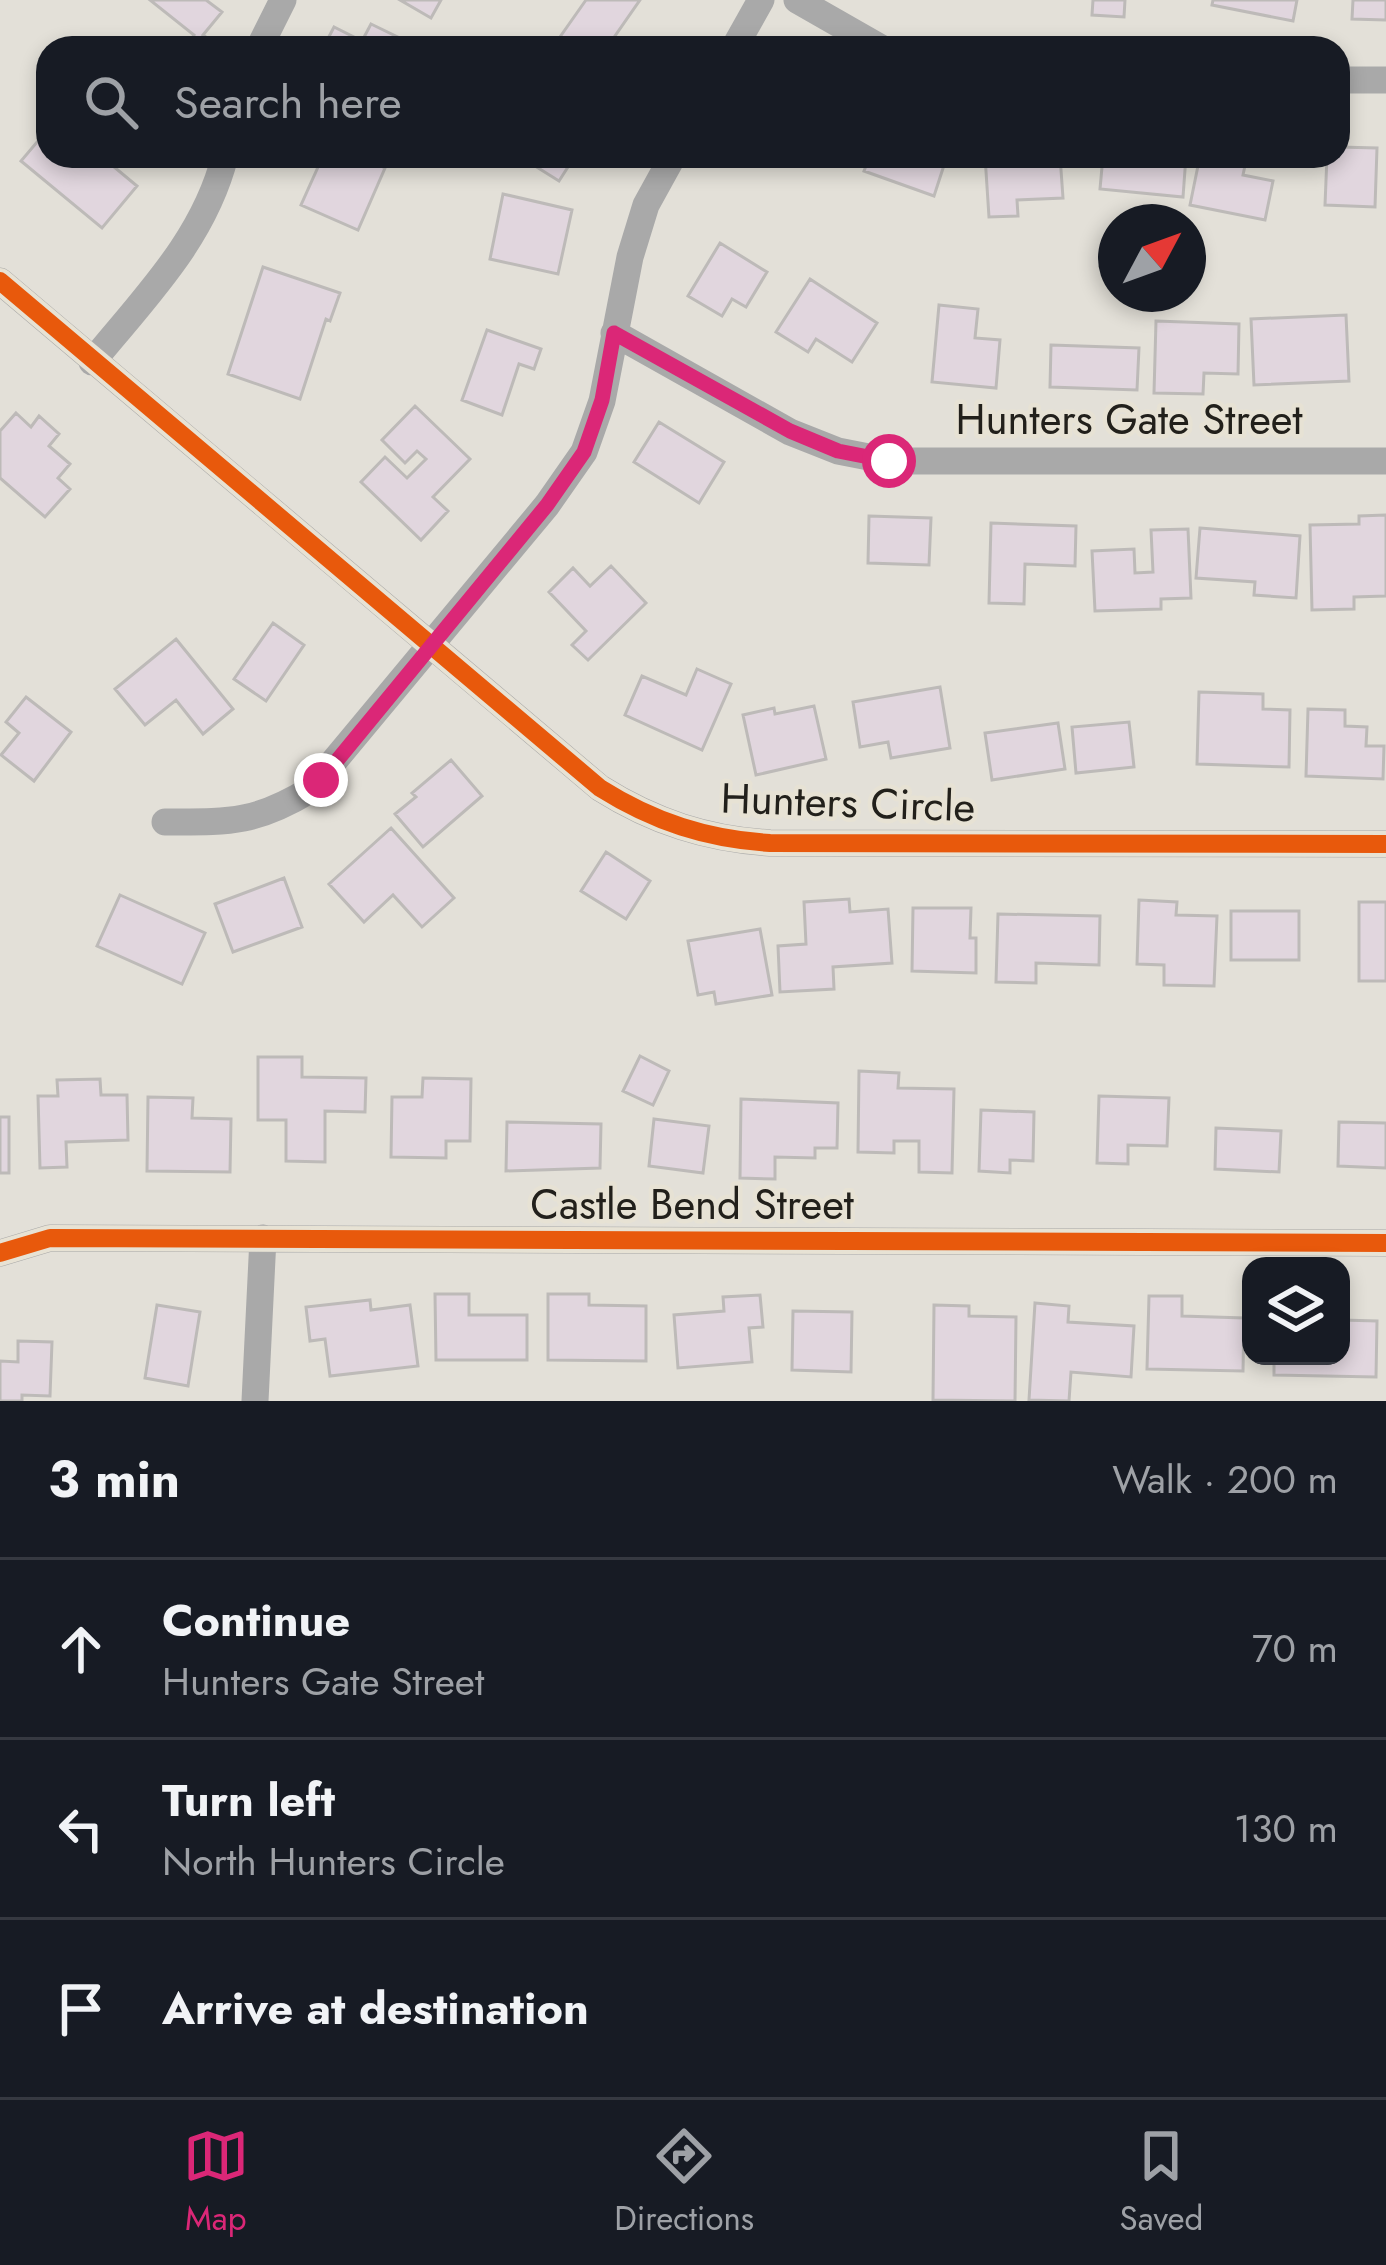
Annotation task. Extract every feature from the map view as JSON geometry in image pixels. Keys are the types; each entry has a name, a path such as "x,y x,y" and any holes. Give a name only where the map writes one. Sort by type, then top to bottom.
{"street":[{"path":"265,36 283,0"},
{"path":"741,36 761,0"},
{"path":"796,0 860,36"},
{"path":"1350,80 1386,80"},
{"path":"92,362 190,240 221,168"},
{"path":"165,822 232,822 272,812 310,790 547,505 584,452 602,400 630,257 646,206 667,168"},
{"name":"Hunters Circle","path":"0,280 600,788 653,818 701,833 770,843 1386,844"},
{"name":"Hunters Gate Street","path":"614,333 790,431 838,451 889,461 1386,461"},
{"name":"Castle Bend Street","path":"0,1253 50,1238 1386,1243"},
{"path":"255,1401 263,1238"}],"building":[{"path":"150,0 206,0 222,12 204,36 194,35"},
{"path":"400,0 441,0 431,18"},
{"path":"586,0 640,0 615,36 561,36"},
{"path":"1093,0 1125,0 1124,17 1092,15"},
{"path":"1213,0 1297,0 1293,21 1212,5"},
{"path":"1353,0 1386,0 1386,20 1352,19"},
{"path":"371,24 396,36 365,36"},
{"path":"334,27 352,36 329,36"},
{"path":"36,143 36,168 115,168 137,186 102,228 21,161"},
{"path":"1350,147 1377,148 1375,207 1325,205 1327,168 1350,168"},
{"path":"318,168 385,168 358,230 301,205"},
{"path":"538,168 567,168 559,181"},
{"path":"865,168 943,168 934,196"},
{"path":"986,168 1061,168 1063,198 1017,200 1018,216 989,217"},
{"path":"1102,168 1185,168 1183,197 1100,189"},
{"path":"1198,168 1244,168 1243,175 1273,181 1265,220 1190,204"},
{"path":"503,194 572,210 558,274 490,259"},
{"path":"720,243 767,272 746,307 732,299 722,316 688,296"},
{"path":"263,267 340,293 330,321 326,319 300,399 228,374"},
{"path":"810,279 877,323 852,362 816,339 808,352 776,332"},
{"path":"939,305 978,309 975,338 1000,340 996,388 932,382"},
{"path":"1346,315 1349,381 1254,385 1251,319"},
{"path":"1156,321 1239,324 1238,374 1204,373 1203,394 1154,393"},
{"path":"487,330 541,349 534,369 519,364 502,415 462,400"},
{"path":"1051,345 1139,348 1137,390 1050,387"},
{"path":"415,406 470,459 433,497 448,511 421,540 361,482 385,457 407,478 426,459 417,451 405,463 382,440"},
{"path":"16,413 31,427 39,416 59,434 49,446 70,464 58,478 70,489 45,517 0,478 0,431"},
{"path":"659,422 724,462 699,503 634,462"},
{"path":"1386,515 1386,596 1354,597 1354,609 1312,610 1310,525 1359,524 1359,516"},
{"path":"869,516 931,518 929,565 868,563"},
{"path":"991,523 1076,526 1075,566 1025,564 1024,604 989,603"},
{"path":"1200,528 1300,536 1296,598 1254,595 1255,582 1196,578"},
{"path":"1188,529 1191,598 1161,599 1161,609 1095,611 1092,551 1134,549 1135,573 1153,572 1151,530"},
{"path":"611,566 646,603 588,660 572,645 586,631 549,592 573,568 590,586"},
{"path":"273,623 304,645 266,701 234,679"},
{"path":"176,639 233,709 203,734 176,700 145,725 115,689"},
{"path":"697,669 731,684 702,750 625,715 642,676 686,695"},
{"path":"940,687 950,748 891,758 888,742 860,747 853,702"},
{"path":"1199,692 1263,694 1263,709 1290,710 1289,767 1197,764"},
{"path":"26,697 71,732 34,781 1,755 19,733 6,722"},
{"path":"814,706 826,759 756,775 743,715"},
{"path":"1308,709 1345,710 1345,726 1367,727 1366,746 1384,746 1383,779 1306,776"},
{"path":"1129,722 1134,767 1076,773 1072,727"},
{"path":"1058,723 1065,769 992,780 985,733"},
{"path":"451,760 482,796 423,847 395,814"},
{"path":"391,828 454,898 422,927 393,895 364,922 329,884"},
{"path":"606,852 650,881 626,919 581,891"},
{"path":"284,878 302,927 233,952 215,904"},
{"path":"120,895 205,933 182,984 97,946"},
{"path":"849,899 850,912 888,909 892,963 833,967 834,989 780,992 778,946 806,944 804,902"},
{"path":"1139,900 1177,902 1176,915 1217,916 1214,986 1164,985 1164,965 1137,964"},
{"path":"1359,902 1386,902 1386,981 1359,981"},
{"path":"913,908 971,908 976,973 912,971"},
{"path":"1231,911 1299,911 1299,960 1231,960"},
{"path":"998,914 1100,916 1099,965 1036,963 1036,983 996,982"},
{"path":"760,929 772,995 716,1004 714,992 698,995 688,941"},
{"path":"640,1056 669,1071 653,1105 623,1091"},
{"path":"258,1057 302,1057 302,1077 366,1078 365,1112 325,1111 325,1162 286,1161 286,1120 258,1120"},
{"path":"859,1071 899,1073 898,1088 954,1089 952,1173 919,1172 919,1141 894,1141 894,1153 858,1152"},
{"path":"423,1078 471,1079 470,1141 446,1141 446,1158 391,1157 392,1097 422,1097"},
{"path":"100,1079 101,1095 127,1095 128,1140 66,1142 67,1167 40,1168 38,1096 58,1096 57,1080"},
{"path":"1099,1096 1169,1098 1167,1146 1128,1145 1128,1164 1097,1163"},
{"path":"148,1097 193,1098 192,1118 231,1119 230,1172 147,1171"},
{"path":"741,1099 838,1103 837,1148 815,1148 815,1158 775,1157 775,1179 740,1178"},
{"path":"981,1110 1034,1112 1033,1161 1010,1160 1010,1173 979,1171"},
{"path":"0,1117 9,1117 9,1173 0,1173"},
{"path":"654,1119 709,1126 703,1173 649,1166"},
{"path":"507,1122 601,1124 600,1168 506,1171"},
{"path":"1339,1122 1386,1123 1386,1168 1338,1166"},
{"path":"1216,1128 1281,1131 1279,1172 1215,1169"},
{"path":"435,1294 469,1294 469,1315 527,1315 527,1360 436,1360"},
{"path":"548,1294 589,1294 589,1305 646,1306 646,1361 548,1360"},
{"path":"760,1295 763,1327 749,1328 752,1362 678,1368 674,1315 724,1311 723,1297"},
{"path":"1149,1296 1182,1296 1182,1316 1242,1318 1243,1371 1147,1369"},
{"path":"370,1300 371,1310 410,1305 418,1366 330,1376 325,1339 310,1341 306,1307"},
{"path":"1035,1303 1069,1306 1068,1322 1134,1326 1131,1377 1071,1372 1069,1401 1029,1400"},
{"path":"157,1305 200,1312 188,1386 145,1378"},
{"path":"934,1305 969,1306 969,1316 1016,1317 1015,1401 933,1400"},
{"path":"793,1311 852,1312 851,1372 792,1370"},
{"path":"1350,1320 1377,1321 1376,1377 1274,1375 1274,1365 1350,1365"},
{"path":"18,1341 52,1342 50,1396 22,1395 22,1401 0,1401 0,1361 18,1362"}],"cycle path":[{"path":"0,281 600,788 661,819 724,838 770,843 1386,844"},
{"path":"0,1253 50,1238 1386,1243"}],"route":[{"path":"321,780 547,505 584,452 602,400 614,333 790,431 838,451 889,461"}]}
